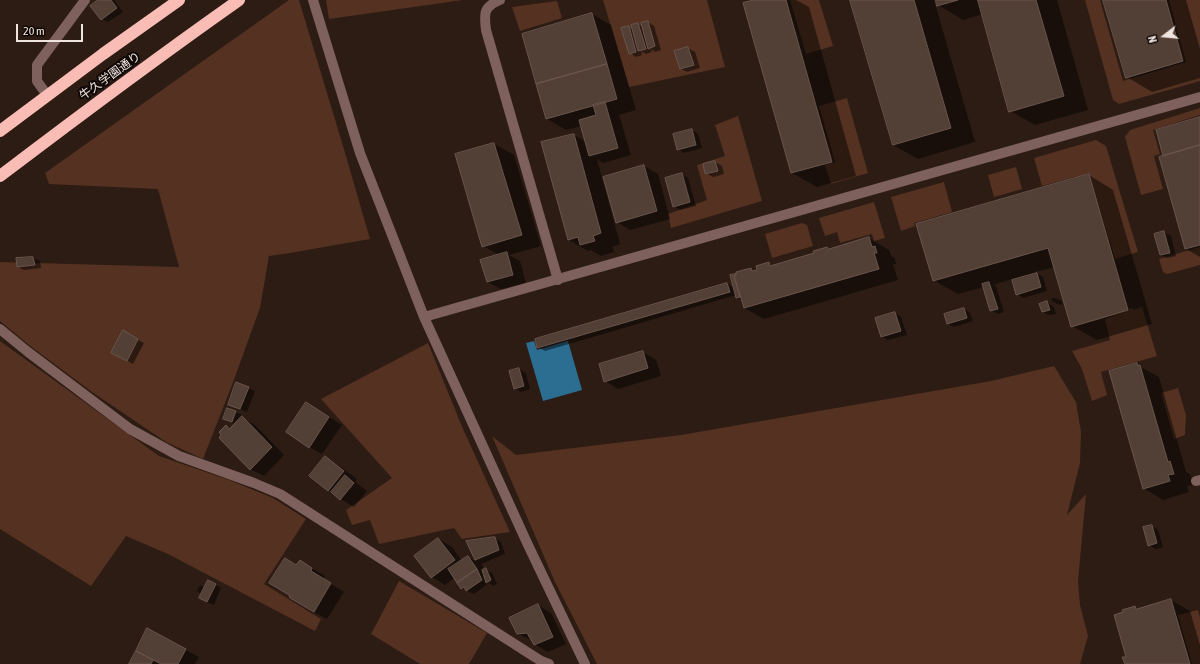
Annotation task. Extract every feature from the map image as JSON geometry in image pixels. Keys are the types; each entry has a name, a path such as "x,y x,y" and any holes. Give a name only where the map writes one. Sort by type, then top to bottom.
{"highway":[{"name":"牛久学園通り","path":"0,131 103,54 179,0"},
{"name":"牛久学園通り","path":"0,176 91,107 239,0"}],"street":[{"path":"47,95 37,80 37,65 85,0"},
{"path":"313,0 360,153 424,317 525,538 585,664"},
{"path":"500,0 493,3 484,15 486,30 558,280"},
{"path":"424,317 1200,97"},
{"path":"0,329 130,429 179,456 280,494 543,663"}],"shaded area":[{"path":"289,0 299,0 370,239 269,256 260,308 203,459 166,442 92,392 29,345 0,321 0,262 179,267 158,189 49,184 45,173"},
{"path":"326,0 463,0 329,19"},
{"path":"603,0 707,0 725,67 629,87"},
{"path":"790,0 819,0 833,46 806,54"},
{"path":"1085,0 1100,0 1123,81 1186,62 1169,0 1200,0 1200,81 1119,104 1113,100"},
{"path":"557,1 562,18 520,31 512,7"},
{"path":"847,98 868,173 831,184 825,165 835,162 819,106"},
{"path":"1200,108 1200,115 1153,130 1160,154 1154,156 1163,189 1141,195 1125,137 1130,130"},
{"path":"738,116 762,201 671,228 668,214 707,200 697,165 725,156 715,125"},
{"path":"1096,140 1106,146 1138,252 1115,259 1089,173 1042,186 1034,158"},
{"path":"1016,167 1022,189 994,197 988,175"},
{"path":"944,182 952,212 914,223 915,226 901,231 891,197"},
{"path":"874,202 885,238 874,241 872,234 840,243 837,232 825,236 819,218"},
{"path":"802,223 807,225 813,246 772,258 765,234"},
{"path":"1200,247 1200,265 1167,274 1163,272 1159,259"},
{"path":"1142,307 1157,356 1101,372 1107,395 1092,401 1082,369 1072,351 1110,340 1105,319"},
{"path":"0,341 159,456 229,480 273,498 306,519 264,584 321,619 315,631 168,554 126,536 91,586 0,529"},
{"path":"428,343 463,429 510,532 462,539 454,528 379,544 370,520 352,525 346,510 392,478 321,399"},
{"path":"1054,366 1076,402 1081,432 1080,463 1067,515 1086,494 1078,581 1080,605 1088,636 1080,664 597,664 555,582 492,436 516,455 681,435 991,381"},
{"path":"1178,388 1186,415 1185,435 1174,439 1161,393"},
{"path":"399,581 487,633 469,664 420,664 371,634"},
{"path":"1198,610 1200,618 1200,664 1192,664 1178,615"}],"water":[{"path":"534,341 537,350 568,341 582,390 543,401 526,343"}],"building":[{"path":"98,0 111,0 117,8 101,20 90,6"},
{"path":"754,0 786,0 832,162 791,173 743,3"},
{"path":"850,0 914,0 951,128 893,145"},
{"path":"936,0 958,0 937,6"},
{"path":"978,0 1036,0 1064,96 1009,112"},
{"path":"1103,0 1166,0 1183,61 1126,78"},
{"path":"592,13 607,64 536,84 522,34"},
{"path":"648,21 655,46 648,49 641,23"},
{"path":"638,23 646,49 638,51 631,25"},
{"path":"629,26 636,52 629,54 621,28"},
{"path":"688,47 694,65 680,69 674,51"},
{"path":"607,64 617,99 546,119 536,84"},
{"path":"605,102 618,148 589,156 579,120 596,115 593,105"},
{"path":"1200,117 1200,145 1163,156 1156,130"},
{"path":"692,129 696,145 677,150 673,134"},
{"path":"574,134 601,233 593,236 595,241 580,245 578,237 568,240 541,142"},
{"path":"494,143 522,235 482,247 455,154"},
{"path":"1200,145 1200,245 1185,249 1159,157"},
{"path":"715,161 718,171 705,174 703,164"},
{"path":"644,165 657,211 616,223 603,177"},
{"path":"682,173 690,202 673,207 665,178"},
{"path":"1089,174 1128,310 1071,327 1048,248 933,281 916,224"},
{"path":"1164,231 1170,253 1160,255 1154,234"},
{"path":"869,237 872,247 875,246 877,253 874,253 879,269 744,308 734,276 736,275 736,272 751,268 752,271 757,270 756,266 769,262 770,266 814,253 813,251 827,247 828,249"},
{"path":"507,252 513,275 487,282 480,260"},
{"path":"33,257 35,265 17,267 16,258"},
{"path":"1037,273 1041,287 1016,295 1012,280"},
{"path":"736,274 734,276 740,297 736,298 730,275"},
{"path":"989,282 998,309 990,311 982,284"},
{"path":"727,283 730,292 537,348 535,339"},
{"path":"1047,301 1050,310 1042,312 1039,304"},
{"path":"964,308 967,318 947,324 944,314"},
{"path":"895,312 901,331 881,337 875,318"},
{"path":"123,330 138,339 127,361 111,353"},
{"path":"643,351 648,368 604,382 599,364"},
{"path":"1137,363 1138,366 1140,365 1168,462 1170,461 1174,474 1168,475 1170,481 1143,489 1109,371"},
{"path":"519,368 524,386 514,389 509,371"},
{"path":"236,382 249,387 240,409 228,405"},
{"path":"306,402 329,417 309,448 286,432"},
{"path":"227,408 236,411 232,422 223,419"},
{"path":"242,416 272,447 250,470 219,438 221,435 219,432 226,425 229,429"},
{"path":"325,456 344,471 328,491 309,476"},
{"path":"345,475 354,483 340,500 331,492"},
{"path":"1152,525 1157,543 1148,546 1143,527"},
{"path":"495,537 499,550 475,560 466,541"},
{"path":"438,538 455,560 431,578 414,556"},
{"path":"468,556 477,569 457,583 448,569"},
{"path":"285,558 296,565 300,560 312,568 311,571 331,583 314,612 290,598 289,595 269,583"},
{"path":"486,568 491,580 486,583 482,570"},
{"path":"477,569 482,580 466,591 464,587 461,589 457,583"},
{"path":"208,580 216,584 207,602 199,598"},
{"path":"1171,599 1190,664 1125,664 1122,657 1126,657 1114,615 1123,612 1122,610 1135,606 1136,609"},
{"path":"538,604 553,637 534,645 527,633 517,634 509,618"},
{"path":"147,628 186,649 178,664 161,664 136,651"},
{"path":"136,651 153,660 151,664 129,664"}]}
